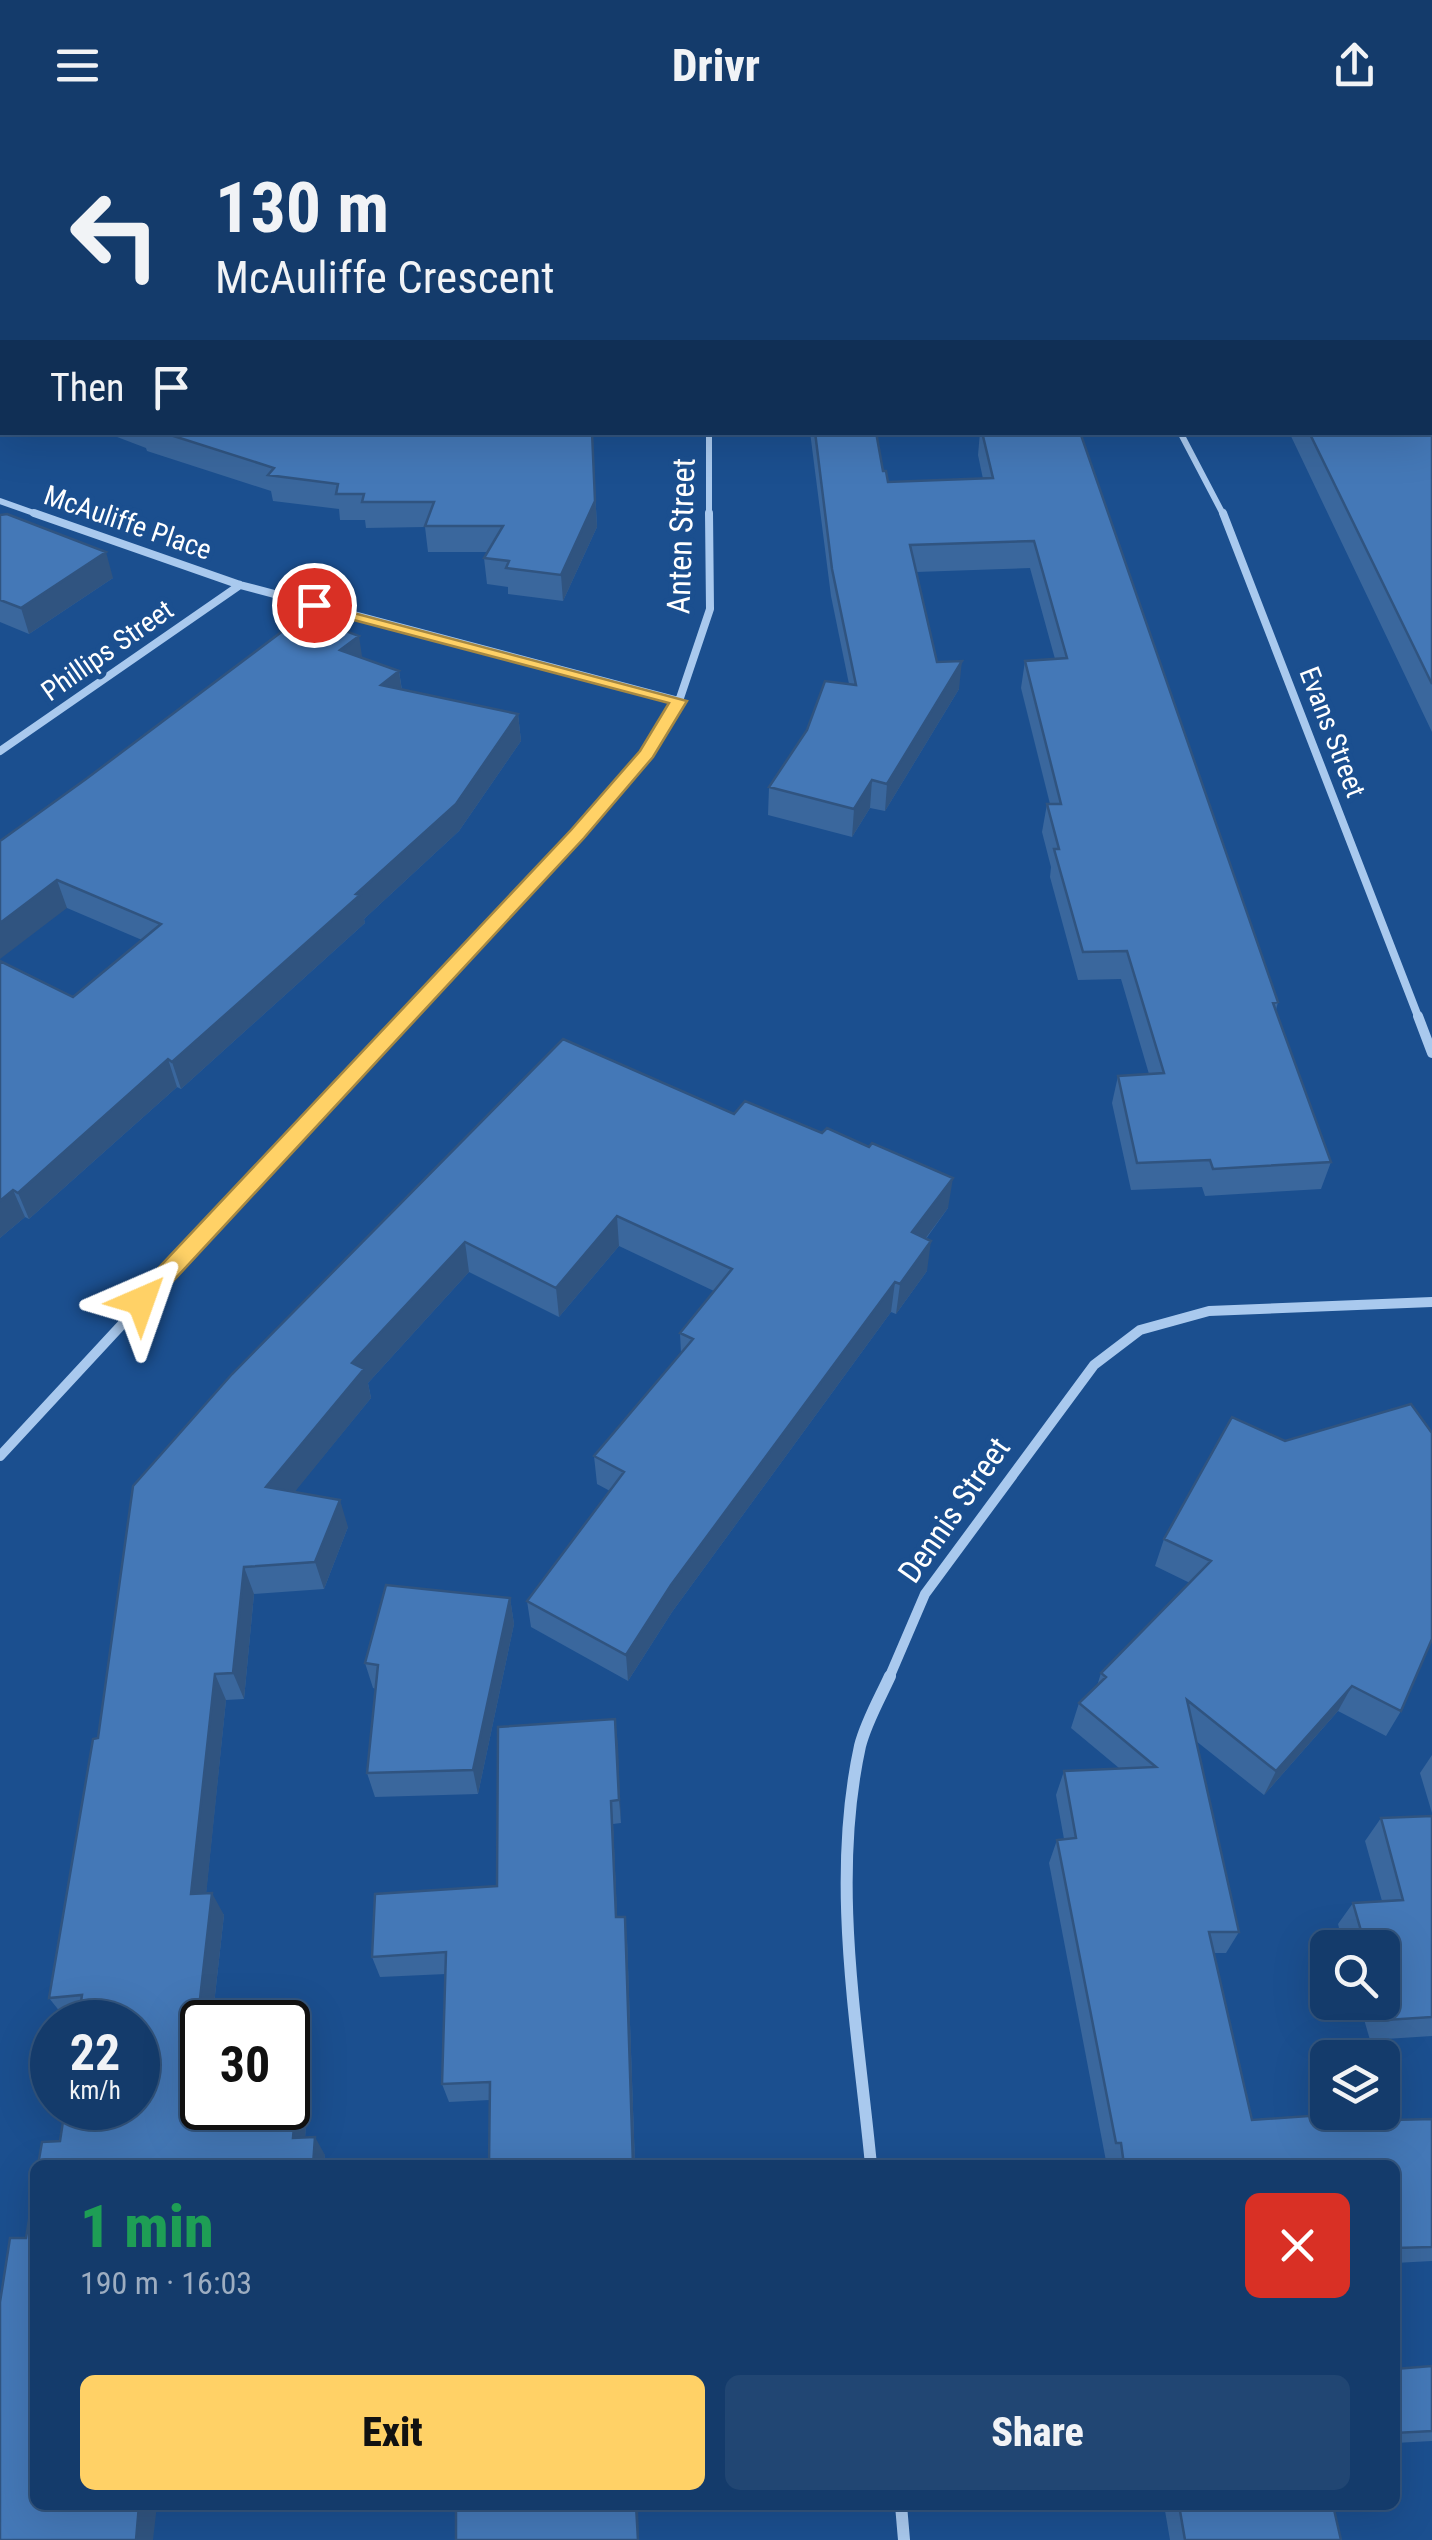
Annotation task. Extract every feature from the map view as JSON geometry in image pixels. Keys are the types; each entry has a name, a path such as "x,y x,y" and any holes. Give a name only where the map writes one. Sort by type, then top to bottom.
{"street":[{"name":"Anten Street","path":"0,1456 647,754 679,701 710,609 710,435"},
{"name":"Evans Street","path":"1182,435 1231,528 1432,1053"},
{"name":"McAuliffe Place","path":"0,501 240,586 679,701"},
{"name":"Phillips Street","path":"0,751 240,586"},
{"name":"Dennis Street","path":"870,2160 848,1903 850,1811 861,1742 925,1594 1094,1365 1140,1330 1210,1311 1432,1302"},
{"path":"901,2510 904,2540"}],"building":[{"path":"170,435 592,435 595,501 561,575 506,568 509,561 484,558 503,526 425,526 434,502 362,502 364,494 336,494 338,484 268,475 274,468"},
{"path":"815,435 877,435 888,482 993,478 983,435 1081,435 1278,1002 1273,1003 1331,1162 1213,1169 1210,1160 1137,1163 1118,1076 1164,1073 1127,951 1083,952 1054,849 1059,849 1047,804 1061,804 1025,661 1067,658 1034,541 910,545 937,662 962,661 887,784 872,780 854,809 769,787 807,730 825,681 856,685 832,569"},
{"path":"1310,435 1432,435 1432,684"},
{"path":"7,514 106,552 21,608 0,600 0,515"},
{"path":"304,615 359,636 340,650 399,671 381,685 518,714 456,804 356,894 360,895 18,1193 13,1190 0,1201 0,961 73,997 161,924 57,880 0,923 0,841"},
{"path":"563,1039 734,1114 745,1101 822,1133 827,1128 869,1147 872,1143 953,1178 912,1232 931,1241 900,1284 895,1282 671,1585 626,1655 527,1601 624,1472 594,1456 693,1339 680,1333 732,1269 617,1216 556,1288 465,1242 352,1363 364,1369 266,1487 340,1500 315,1562 244,1567 233,1673 215,1674 191,1894 212,1893 200,2000 180,2000 180,2130 294,2130 293,2138 315,2137 313,2160 39,2160 42,2142 60,2141 62,2130 160,2130 160,2000 81,2000 82,1995 49,1998 93,1739 98,1738 133,1486 232,1374"},
{"path":"1411,1404 1432,1433 1432,1639 1401,1711 1352,1686 1276,1771 1187,1700 1239,1932 1209,1932 1252,2120 1310,2116 1310,2130 1400,2130 1400,2120 1432,2119 1432,2247 1400,2248 1400,2160 1123,2160 1121,2143 1116,2143 1057,1840 1076,1838 1064,1771 1156,1767 1079,1703 1106,1677 1101,1673 1211,1561 1164,1539 1232,1417 1285,1441"},
{"path":"386,1585 510,1598 473,1770 367,1773 378,1665 365,1663"},
{"path":"615,1719 619,1800 611,1801 616,1917 625,1917 633,2160 489,2160 490,2082 442,2084 446,1952 372,1957 375,1894 497,1886 498,1727"},
{"path":"1432,1816 1432,2017 1400,2019 1400,1930 1361,1930 1353,1903 1403,1900 1381,1818"},
{"path":"30,2214 30,2510 139,2510 136,2540 0,2540 0,2302 10,2238 26,2238"},
{"path":"1432,2366 1432,2431 1400,2433 1400,2369"},
{"path":"456,2510 636,2510 638,2540 456,2540"},
{"path":"1180,2510 1334,2510 1341,2540 1185,2540"}],"route":[{"path":"141,1301 577,834 647,754 679,701 314,605"}]}
